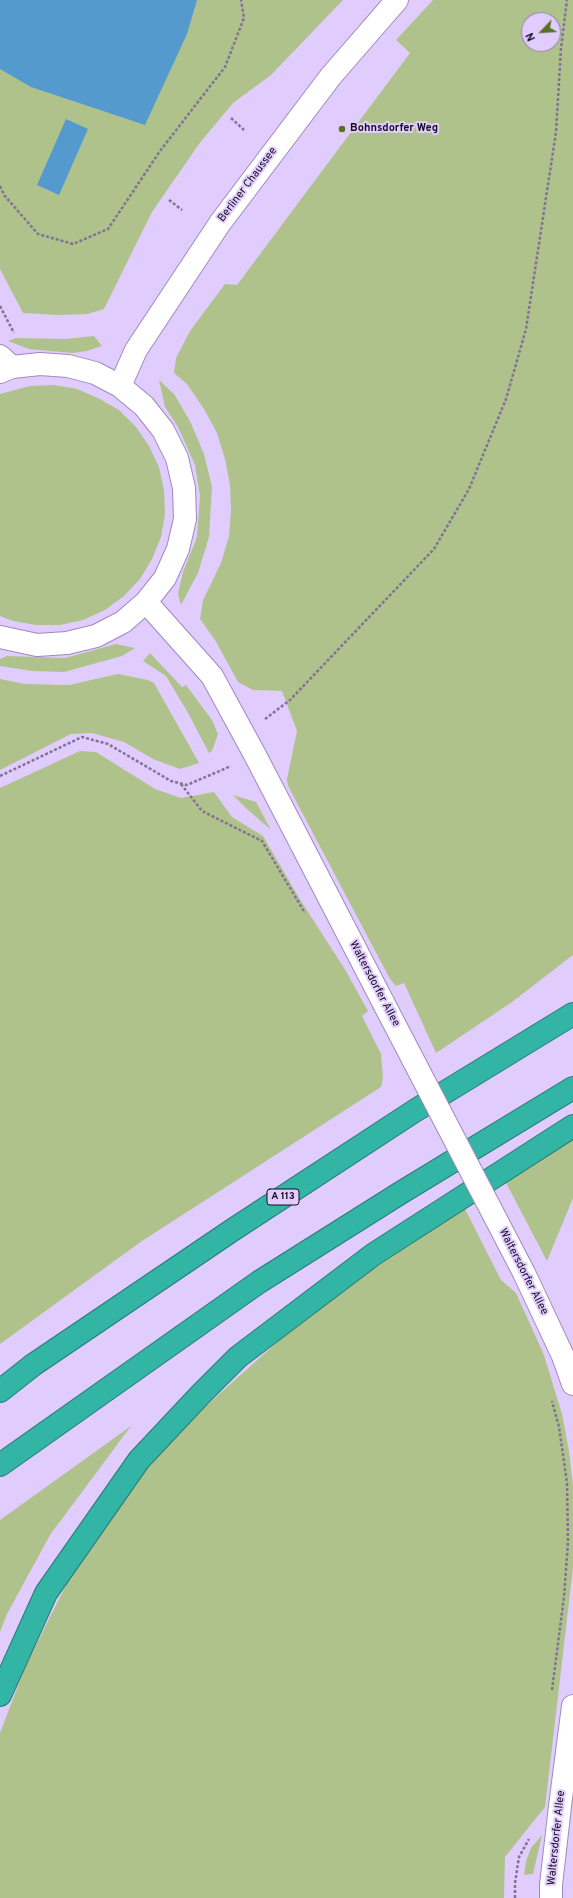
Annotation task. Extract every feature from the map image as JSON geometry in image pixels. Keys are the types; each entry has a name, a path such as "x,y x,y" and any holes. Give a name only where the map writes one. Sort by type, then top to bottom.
{"highway":[{"name":"A 113","path":"0,1391 34,1365 247,1221 416,1110 573,1014"},
{"path":"0,1465 259,1282 402,1192 573,1088"},
{"path":"0,1695 46,1593 139,1460 238,1357 374,1254 573,1126"}],"street":[{"name":"Berliner Chaussee","path":"120,386 142,339 224,217 331,76 397,0"},
{"path":"0,637 37,645 67,643 96,636 123,622 146,602 165,578 178,549 184,519 184,488 177,458 164,430 144,406 120,386 95,373 68,366 40,364 4,365"},
{"name":"Waltersdorfer Allee","path":"146,602 212,676 244,734 524,1273 557,1342 573,1384"},
{"name":"Waltersdorfer Allee","path":"551,1898 551,1885 560,1802 573,1706"}],"path":[{"path":"0,186 4,195 38,234 73,244 108,229 160,151 225,67 244,18 241,0"},
{"path":"244,734 290,700 434,550 468,489 506,399 526,329 556,132 561,48 567,0"},
{"path":"231,118 244,130"},
{"path":"169,200 182,210"},
{"path":"0,306 14,333"},
{"path":"0,776 82,737 108,744 171,781 181,784 192,784 255,755"},
{"path":"181,784 202,811 262,841 308,917"},
{"path":"551,1396 559,1427 567,1483 568,1542 564,1597 552,1692"}],"green space":[{"path":"0,0 343,0 271,75 233,103 199,144 152,212 104,309 87,314 57,315 23,313 0,269"},
{"path":"433,0 573,0 573,955 512,1002 436,1053 404,983 396,986 390,979 288,786 287,779 297,731 282,691 253,690 238,682 215,640 200,619 203,600 221,563 229,536 231,510 230,485 225,459 217,433 204,409 187,384 174,373 176,358 190,331 225,284 237,285 410,53 396,40"},
{"path":"94,336 102,346 87,351 72,353 29,349 8,341 16,338 66,339"},
{"path":"159,380 174,394 190,421 204,454 212,487 209,537 198,573 181,605 178,594 183,572 197,537 200,496 195,465 178,427 165,407"},
{"path":"54,385 77,389 98,398 119,410 136,427 149,446 159,467 164,490 165,514 161,537 152,559 140,579 124,596 105,610 83,620 60,625 36,625 13,621 0,616 0,394 30,386"},
{"path":"116,644 135,648 122,656 64,672 32,671 0,666 0,659 7,656 65,658"},
{"path":"150,653 182,687 186,685 212,720 218,734 212,751 209,753 166,676 143,661"},
{"path":"118,674 148,680 154,683 199,763 180,769 153,759 124,742 92,733 71,734 0,770 0,679 25,684 69,685"},
{"path":"80,751 96,752 155,789 181,798 214,792 232,817 263,836 301,901 346,971 368,1011 362,1016 381,1054 383,1078 381,1087 142,1241 0,1344 0,788"},
{"path":"233,795 256,802 271,830 247,809"},
{"path":"573,1137 573,1198 547,1261 504,1179"},
{"path":"465,1209 501,1280 516,1293 544,1355 562,1414 569,1451 573,1486 573,1568 545,1807 505,1857 504,1898 0,1898 0,1733 26,1665 69,1579 145,1469 196,1415 294,1327 413,1241"},
{"path":"131,1426 50,1535 7,1614 0,1632 0,1520"},
{"path":"542,1835 533,1874 524,1875 526,1861 531,1848"}],"water":[{"path":"0,0 197,0 187,34 145,125 31,87 0,69"},
{"path":"66,119 88,129 59,195 37,185"}],"place":[{"name":"Bohnsdorfer Weg","path":"342,129"}]}
